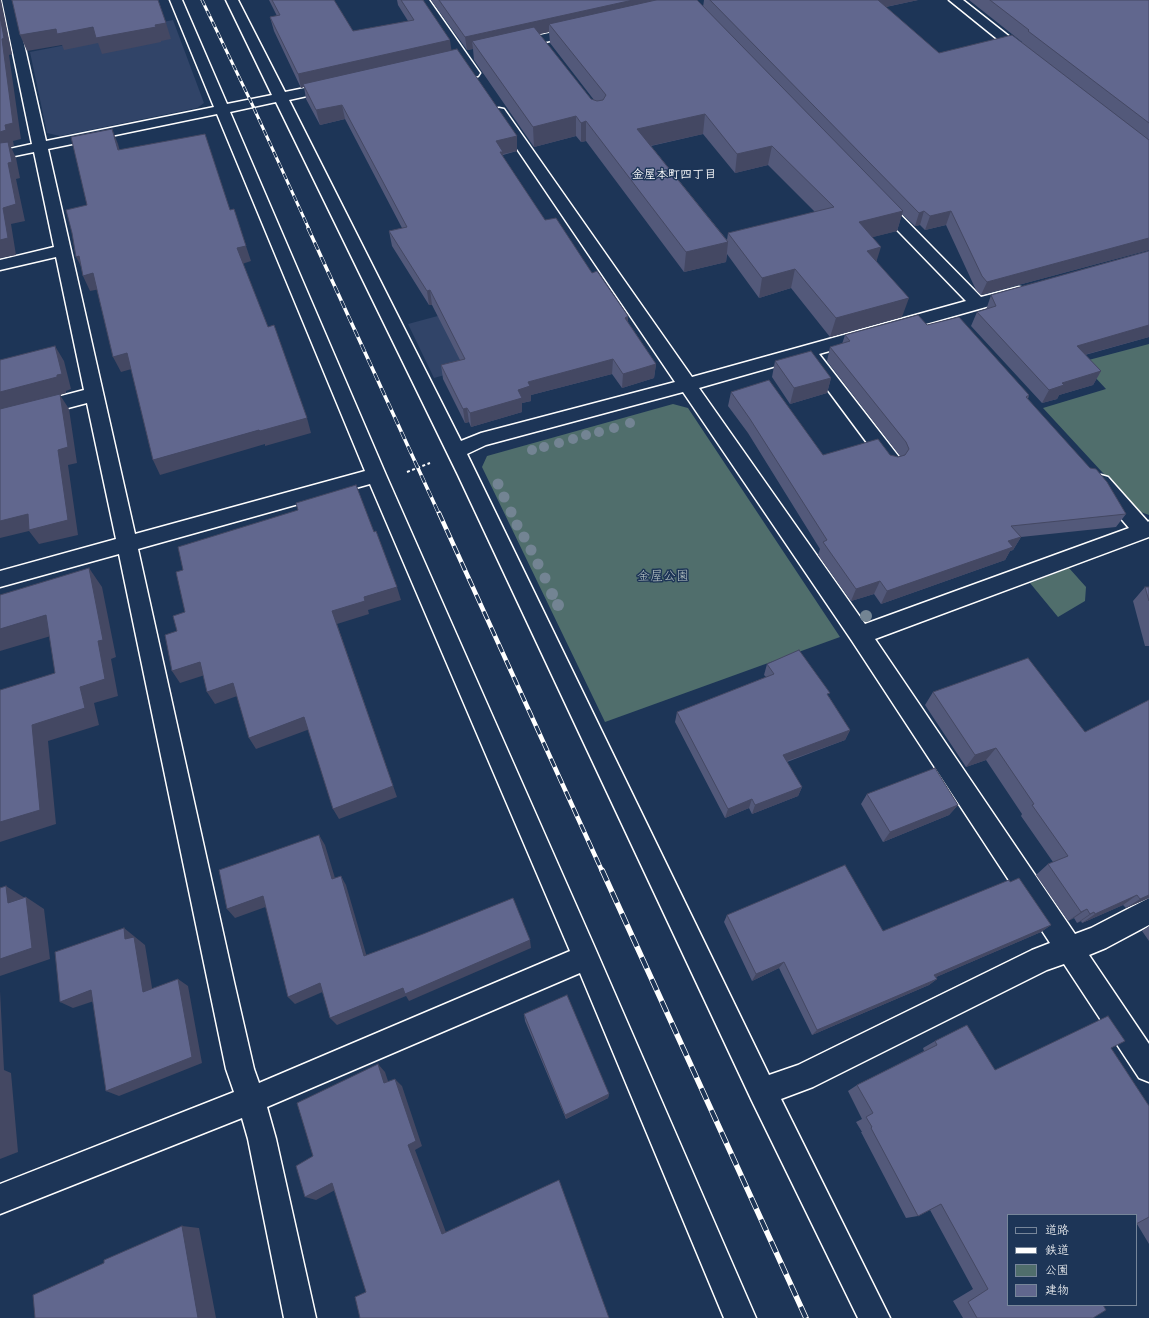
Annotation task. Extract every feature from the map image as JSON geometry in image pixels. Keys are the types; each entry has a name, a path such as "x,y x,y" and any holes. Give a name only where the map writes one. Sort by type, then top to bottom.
{"street":[{"path":"8,0 128,543 232,1033 240,1069 262,1139 300,1318"},
{"path":"176,0 221,110 376,475 586,957 740,1318"},
{"path":"232,0 456,451 762,1091 874,1318"},
{"path":"423,0 860,635 1149,1068"},
{"path":"956,0 1035,62"},
{"path":"500,48 592,28"},
{"path":"538,40 548,52"},
{"path":"0,155 347,83"},
{"path":"867,189 977,303"},
{"path":"0,265 63,250"},
{"path":"456,451 481,440 808,352 953,318 977,303 1037,287"},
{"path":"808,352 892,462"},
{"path":"0,419 95,394"},
{"path":"860,635 1146,530 1091,472"},
{"path":"0,579 376,475"},
{"path":"762,1091 803,1077 1041,960 1097,939 1149,912"},
{"path":"0,1199 251,1100 586,957"}],"path":[{"path":"376,475 417,469 456,451"}],"shaded area":[{"path":"173,20 204,103 197,108 60,136 47,133 30,52 81,42 80,38"},
{"path":"534,290 565,341 434,378 408,324"}],"green space":[{"path":"1149,344 1149,515 1138,511 1043,408 1106,389 1081,362"},
{"name":"金屋公園","path":"673,404 688,408 840,637 605,722 482,467 487,456"},
{"path":"1069,568 1086,587 1085,601 1058,617 1030,583"}],"building":[{"path":"12,0 158,0 166,23 155,25 156,27 96,38 93,27 57,34 56,29 20,35"},
{"path":"272,0 334,0 353,31 414,20 401,0 423,0 450,40 298,74 270,17 280,15"},
{"path":"439,0 633,0 465,37"},
{"path":"656,0 697,0 903,211 859,222 881,247 867,251 909,298 836,318 795,269 762,278 728,233 834,207 772,146 737,154 705,114 637,129 728,242 686,252 586,121 581,123 576,116 533,127 472,41 534,27 591,99 597,101 603,100 606,95 549,24"},
{"path":"710,0 878,0 939,53 1012,35 1149,140 1149,238 987,282 982,276 951,211 930,216 924,211 919,213"},
{"path":"990,0 1149,0 1149,123 1028,31 1029,30"},
{"path":"0,16 4,38 2,39 13,123 5,125 6,130 0,132"},
{"path":"457,49 517,136 496,141 503,152 500,152 545,220 556,218 592,273 597,271 628,316 625,318 656,364 623,374 613,359 528,382 530,386 518,390 522,398 470,413 467,408 463,409 441,365 465,359 430,290 427,291 389,231 407,227 342,105 316,110 303,84"},
{"path":"112,129 118,150 205,134 230,210 234,209 246,246 237,248 268,327 274,325 307,418 153,460 127,353 113,357 93,273 83,276 79,256 76,257 66,210 87,205 71,137"},
{"path":"8,142 12,162 8,163 16,204 3,208 8,238 0,240 0,143"},
{"path":"1149,251 1149,325 1077,346 1101,371 1062,383 1064,385 1049,390 977,312 996,306 991,295"},
{"path":"918,315 927,325 959,317 1029,395 1026,397 1090,468 1096,469 1107,482 1126,514 1011,526 1021,537 1008,541 1013,547 887,591 880,581 856,589 823,542 827,540 750,419 731,392 769,380 823,455 878,439 890,455 898,457 905,455 909,449 906,442 830,347 850,341 845,335"},
{"path":"55,346 62,374 57,375 57,377 0,392 0,360"},
{"path":"811,351 831,378 794,388 775,361"},
{"path":"60,394 68,447 58,450 68,520 29,530 28,514 0,521 0,409"},
{"path":"356,485 374,532 376,531 397,587 364,597 365,601 332,611 393,786 333,809 304,717 249,738 233,683 207,692 200,662 172,671 165,635 177,631 173,616 185,612 176,572 183,570 178,547 298,510 296,503"},
{"path":"89,568 103,640 98,641 105,679 80,687 85,708 32,725 40,810 0,822 0,690 55,673 46,615 0,629 0,595"},
{"path":"1145,587 1149,587 1149,601"},
{"path":"799,650 830,693 827,694 850,730 783,755 802,787 755,805 752,799 728,809 677,712 774,674 767,664"},
{"path":"1028,658 1085,732 1149,700 1149,895 1140,899 1137,895 1095,914 1094,912 1090,914 1087,909 1081,912 1048,864 1068,856 1032,805 1034,804 996,748 975,755 933,692"},
{"path":"935,768 958,805 890,832 867,794"},
{"path":"319,835 332,879 341,876 364,956 513,898 530,940 405,994 403,988 330,1018 320,983 288,997 263,896 227,909 219,870"},
{"path":"845,865 883,931 1009,880 1010,882 1019,878 1051,925 934,975 937,979 817,1030 784,962 756,974 727,915"},
{"path":"6,886 8,903 26,897 32,948 0,959 0,888"},
{"path":"124,928 125,939 134,937 143,992 178,979 192,1057 106,1091 91,990 60,1002 55,952"},
{"path":"567,995 609,1094 565,1115 524,1014"},
{"path":"1108,1016 1125,1041 1111,1048 1149,1106 1149,1217 1137,1223 1137,1214 1007,1214 1007,1306 1104,1306 1106,1310 1093,1318 977,1318 968,1302 988,1289 941,1204 918,1216 871,1128 872,1127 866,1117 873,1113 857,1085 937,1045 935,1041 967,1025 995,1070"},
{"path":"378,1064 384,1083 395,1079 416,1141 408,1145 442,1234 559,1180 609,1318 360,1318 355,1297 366,1292 332,1183 305,1197 296,1166 313,1156 297,1103"},
{"path":"182,1226 198,1318 35,1318 33,1295 104,1263 104,1260"}],"railway":[{"path":"202,0 252,104 309,229"},
{"path":"308,228 439,514"},
{"path":"439,513 602,871"},
{"path":"602,870 806,1318"}],"district":[{"name":"金屋本町四丁目","path":"674,176"}]}
